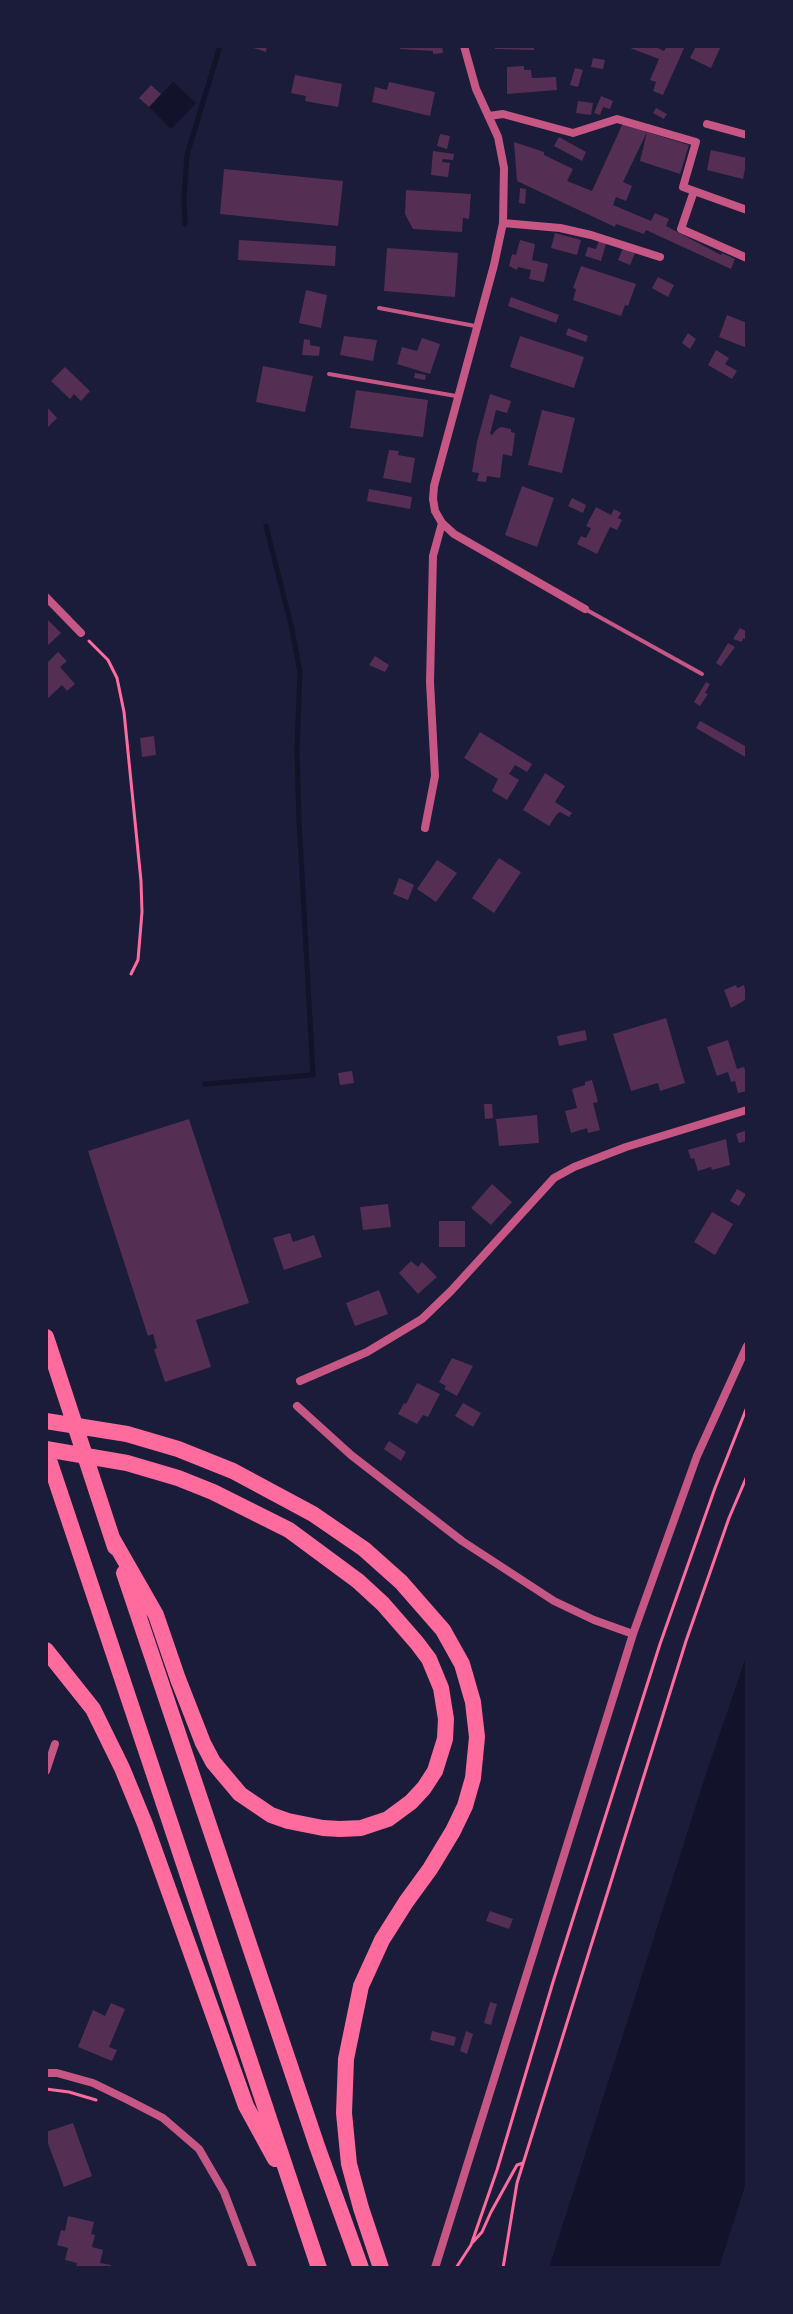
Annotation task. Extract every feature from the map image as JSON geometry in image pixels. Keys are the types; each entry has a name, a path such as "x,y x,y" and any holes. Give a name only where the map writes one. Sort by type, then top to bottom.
{"highway":[{"path":"46,1337 317,2146 361,2268"},
{"path":"46,1421 127,1434 178,1449 283,1496 382,1564 443,1630 462,1664 473,1702 477,1737 473,1778 465,1806 430,1869 382,1940 361,1986 346,2059 344,2113 349,2164 381,2268"},
{"path":"112,1538 156,1615 178,1679 213,1762 240,1794 271,1815 302,1825 361,1828 398,1813 411,1802 435,1771 445,1739 446,1719 441,1688 423,1651 383,1604 314,1547 269,1518 178,1478 127,1463 46,1450 319,2268"},
{"path":"46,1650 93,1709 122,1768 246,2106 294,2191"}],"street":[{"path":"464,46 469,71 498,137 504,168 503,223 434,486 435,511 454,534 585,609"},
{"path":"489,116 503,114 573,133 617,119 696,142 683,187 747,210"},
{"path":"707,124 747,135"},
{"path":"694,191 681,229 747,258"},
{"path":"503,223 560,228 660,257"},
{"path":"425,828 435,776 430,682 433,556 442,523"},
{"path":"46,597 81,633"},
{"path":"300,1381 367,1352 422,1319 554,1178 626,1147 747,1110"},
{"path":"435,2268 633,1634 697,1456 747,1346"},
{"path":"297,1406 351,1455 462,1541 554,1601 633,1634"},
{"path":"46,1771 55,1744"},
{"path":"46,2073 93,2083 128,2100 163,2118 199,2149 224,2192 253,2268"}],"lane":[{"path":"379,308 477,326"},
{"path":"329,374 458,396"},
{"path":"585,609 702,674"}],"path":[{"path":"81,633 108,660 117,678 124,712 142,912 138,960 131,974"},
{"path":"471,2245 660,1644 747,1407"},
{"path":"503,2268 523,2163 686,1641 747,1476"},
{"path":"46,2089 97,2100"},
{"path":"456,2268 482,2232 517,2165 523,2163"}],"shaded area":[{"path":"173,82 196,103 171,129 149,107"},
{"path":"747,1654 747,2179 719,2268 549,2268 704,1780"}],"building":[{"path":"247,46 267,46 266,52"},
{"path":"399,46 442,46 443,53 400,49"},
{"path":"495,46 534,46 534,50 495,49"},
{"path":"625,46 654,46 664,51 667,46 685,46 663,95 653,91 656,82 650,80 659,59"},
{"path":"696,46 721,46 711,68 690,58"},
{"path":"593,58 605,60 603,69 591,67"},
{"path":"524,66 524,70 531,70 532,78 556,77 557,90 507,94 507,67"},
{"path":"575,68 583,70 578,87 570,85"},
{"path":"295,75 342,84 338,107 305,101 306,96 291,93"},
{"path":"389,82 435,92 430,116 372,102 375,87 387,90"},
{"path":"151,85 161,94 149,107 139,98"},
{"path":"601,96 613,101 610,109 603,107 600,115 594,113"},
{"path":"578,101 593,103 591,115 576,113"},
{"path":"656,108 667,114 664,119 653,113"},
{"path":"623,123 647,132 623,182 632,186 626,201 616,197 613,205 651,221 655,213 669,219 666,226 721,255 735,259 731,269 646,230 644,234 616,224 615,227 517,181 514,142 544,152 544,155 573,169 567,181 592,191"},
{"path":"647,132 689,145 680,174 640,161"},
{"path":"440,134 450,136 447,149 437,146"},
{"path":"559,137 586,152 582,161 554,146"},
{"path":"711,150 747,158 743,179 707,170"},
{"path":"433,151 454,154 453,160 443,159 442,162 450,163 448,177 431,175"},
{"path":"224,169 343,181 338,226 220,214"},
{"path":"520,188 526,189 525,204 519,203"},
{"path":"406,190 471,194 469,219 463,218 462,232 413,229 405,214"},
{"path":"555,233 581,240 577,255 551,248"},
{"path":"600,238 607,240 601,261 585,256 588,247 596,249"},
{"path":"239,240 336,246 335,266 238,260"},
{"path":"520,240 535,244 532,260 548,264 544,282 529,279 531,270 518,267 517,270 509,266"},
{"path":"387,248 458,253 455,297 384,291"},
{"path":"623,248 635,253 630,265 618,260"},
{"path":"581,266 636,284 621,316 573,300 576,289 573,288"},
{"path":"658,277 674,285 668,297 652,288"},
{"path":"306,290 327,295 321,328 299,323"},
{"path":"511,297 559,315 556,323 508,306"},
{"path":"727,315 747,323 747,348 719,337"},
{"path":"568,328 588,336 586,342 566,335"},
{"path":"688,333 696,339 690,349 682,343"},
{"path":"344,336 377,340 373,361 340,355"},
{"path":"520,336 584,357 574,388 510,367"},
{"path":"422,338 440,344 430,374 397,364 402,347 417,351"},
{"path":"304,339 310,340 310,345 320,347 319,356 302,355"},
{"path":"716,350 729,358 725,364 737,371 732,379 708,365"},
{"path":"263,366 313,376 305,412 256,402"},
{"path":"65,367 90,391 81,401 74,394 70,399 51,381"},
{"path":"415,373 426,375 425,380 414,378"},
{"path":"356,390 428,400 423,437 350,428"},
{"path":"490,394 511,401 507,413 496,410 490,434 501,427 515,433 512,456 503,454 500,478 487,476 486,482 477,481 479,473 472,472"},
{"path":"46,406 57,418 46,429"},
{"path":"542,410 575,418 562,473 528,465"},
{"path":"389,450 415,458 411,483 383,478"},
{"path":"522,486 554,498 537,547 505,535"},
{"path":"369,489 412,497 410,509 367,501"},
{"path":"572,498 586,505 583,513 568,506"},
{"path":"596,507 611,515 614,509 621,513 618,518 622,520 617,530 610,527 597,554 577,544 581,536 586,538 591,528 586,526"},
{"path":"46,618 61,633 46,647"},
{"path":"740,628 747,632 747,641 743,638 742,642 733,639"},
{"path":"728,643 735,647 721,666 716,663"},
{"path":"58,652 67,661 60,667 75,684 67,691 62,685 46,700 46,664"},
{"path":"375,656 389,665 385,672 369,665"},
{"path":"706,682 710,684 705,693 708,694 700,706 694,702"},
{"path":"700,721 747,747 747,758 696,728"},
{"path":"480,732 532,764 527,772 515,765 509,774 519,780 507,800 492,791 498,779 464,758"},
{"path":"154,736 156,755 142,757 140,738"},
{"path":"545,773 565,786 555,802 572,813 569,817 560,812 549,826 523,810"},
{"path":"499,858 521,872 494,913 472,898"},
{"path":"437,860 457,873 436,902 417,889"},
{"path":"399,878 414,885 408,900 393,894"},
{"path":"736,985 737,988 744,985 747,999 731,1008 724,990"},
{"path":"666,1018 685,1083 660,1091 658,1083 631,1091 613,1034"},
{"path":"585,1030 587,1040 559,1046 557,1036"},
{"path":"728,1040 737,1069 744,1067 747,1091 738,1093 735,1081 731,1082 728,1072 717,1076 707,1047"},
{"path":"352,1071 354,1083 340,1085 338,1073"},
{"path":"592,1080 598,1102 593,1103 600,1130 588,1133 587,1128 571,1133 565,1111 577,1108 572,1089"},
{"path":"484,1104 492,1104 493,1118 485,1119"},
{"path":"537,1115 539,1143 499,1146 496,1119"},
{"path":"189,1119 249,1303 196,1320 211,1367 165,1382 154,1349 157,1348 153,1334 148,1336 88,1151"},
{"path":"747,1132 747,1141 739,1143 736,1134"},
{"path":"726,1139 730,1165 698,1171 688,1150"},
{"path":"492,1184 512,1202 491,1225 471,1208"},
{"path":"737,1189 746,1194 739,1206 730,1201"},
{"path":"388,1204 391,1227 363,1230 360,1207"},
{"path":"712,1212 733,1224 715,1255 694,1242"},
{"path":"439,1221 465,1221 465,1247 439,1247"},
{"path":"290,1233 293,1242 314,1235 322,1257 284,1270 273,1238"},
{"path":"411,1261 418,1267 422,1262 437,1277 418,1294 399,1273"},
{"path":"379,1290 388,1314 355,1326 346,1303"},
{"path":"452,1358 473,1366 457,1396 444,1389 446,1386 439,1382"},
{"path":"417,1383 440,1394 428,1417 423,1415 417,1424 398,1414"},
{"path":"463,1403 481,1413 473,1427 455,1416"},
{"path":"389,1441 406,1452 401,1461 384,1449"},
{"path":"490,1911 513,1919 509,1929 486,1921"},
{"path":"490,2002 497,2004 491,2025 484,2023"},
{"path":"111,2003 125,2009 109,2047 117,2050 112,2061 78,2047 93,2010 105,2016"},
{"path":"432,2031 456,2037 454,2046 430,2040"},
{"path":"466,2031 473,2034 467,2054 460,2051"},
{"path":"73,2123 92,2176 64,2187 46,2132"},
{"path":"68,2216 94,2222 92,2247 103,2250 100,2263 111,2265 111,2268 76,2268 77,2263 65,2260 68,2248 57,2245 61,2230 65,2231"}],"waterway":[{"path":"185,224 187,155 220,46"},
{"path":"205,1084 313,1075 299,820 297,750 300,672 266,526"}]}
